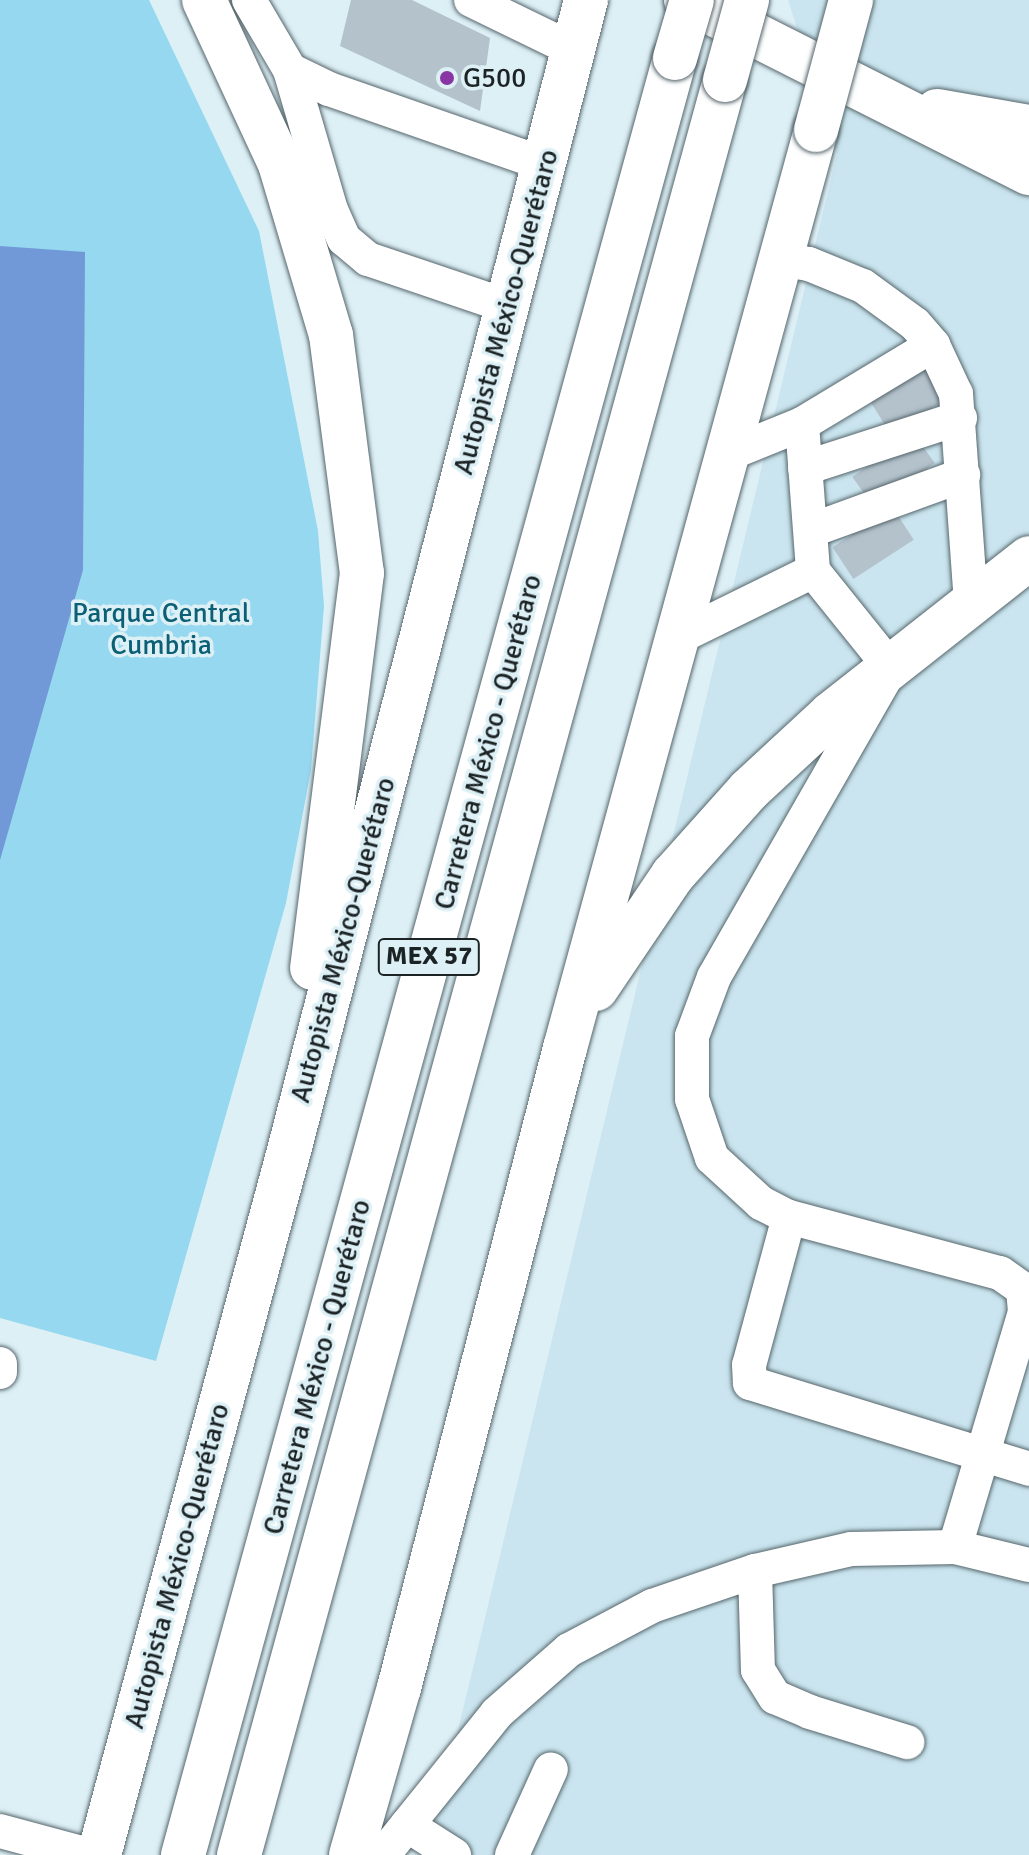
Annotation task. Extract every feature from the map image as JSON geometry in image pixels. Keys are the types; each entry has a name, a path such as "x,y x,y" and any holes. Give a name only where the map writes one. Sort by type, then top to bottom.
{"main road":[{"path":"204,0 280,164 331,335 362,573 290,1147"},
{"path":"686,0 1029,173"},
{"name":"Carretera México - Querétaro","path":"183,1855 692,0"},
{"name":"Carretera México - Querétaro","path":"239,1855 747,0"},
{"path":"351,1855 399,1688 565,1048 851,0"},
{"name":"Autopista México-Querétaro","path":"99,1855 290,1147 580,24"},
{"path":"887,102 1029,127"},
{"path":"565,1048 637,923 712,830 789,751 1029,558"}],"street":[{"path":"471,0 580,24"},
{"path":"254,2 290,70 331,210 344,239 368,259 507,306"},
{"path":"290,70 329,89 544,164"},
{"path":"780,259 809,264 863,286 915,324 933,345 949,372 960,418 971,604"},
{"path":"728,454 802,424 933,345"},
{"path":"805,468 960,418"},
{"path":"802,424 813,571 891,668 714,977 692,1036 692,1099 712,1158 761,1203 789,1217 1000,1273 1023,1289 1025,1312 955,1547"},
{"path":"812,530 963,475"},
{"path":"679,637 813,571"},
{"path":"789,1217 749,1365 750,1383 1029,1469"},
{"path":"0,1364 0,1372"},
{"path":"383,1855 497,1713 569,1650 652,1606 755,1571 851,1549 955,1547 1029,1565"},
{"path":"755,1571 758,1670 775,1697 810,1712 907,1742"},
{"path":"512,1855 551,1769"},
{"path":"407,1825 454,1855"},
{"path":"0,1831 89,1855"}],"shaded area":[{"path":"788,0 1029,0 1029,1855 428,1855 837,154"},
{"path":"0,246 85,252 83,570 0,860"}],"green space":[{"name":"Parque Central Cumbria","path":"0,0 149,0 259,231 318,531 324,606 311,770 286,903 156,1361 0,1318"}],"building":[{"name":"G500","path":"351,0 412,0 490,38 480,111 340,46"},
{"path":"934,360 955,394 891,434 870,400"},
{"path":"913,433 935,463 874,507 852,477"},
{"path":"893,508 914,540 853,579 833,547"}],"place":[{"name":"G500","path":"447,78"}]}
